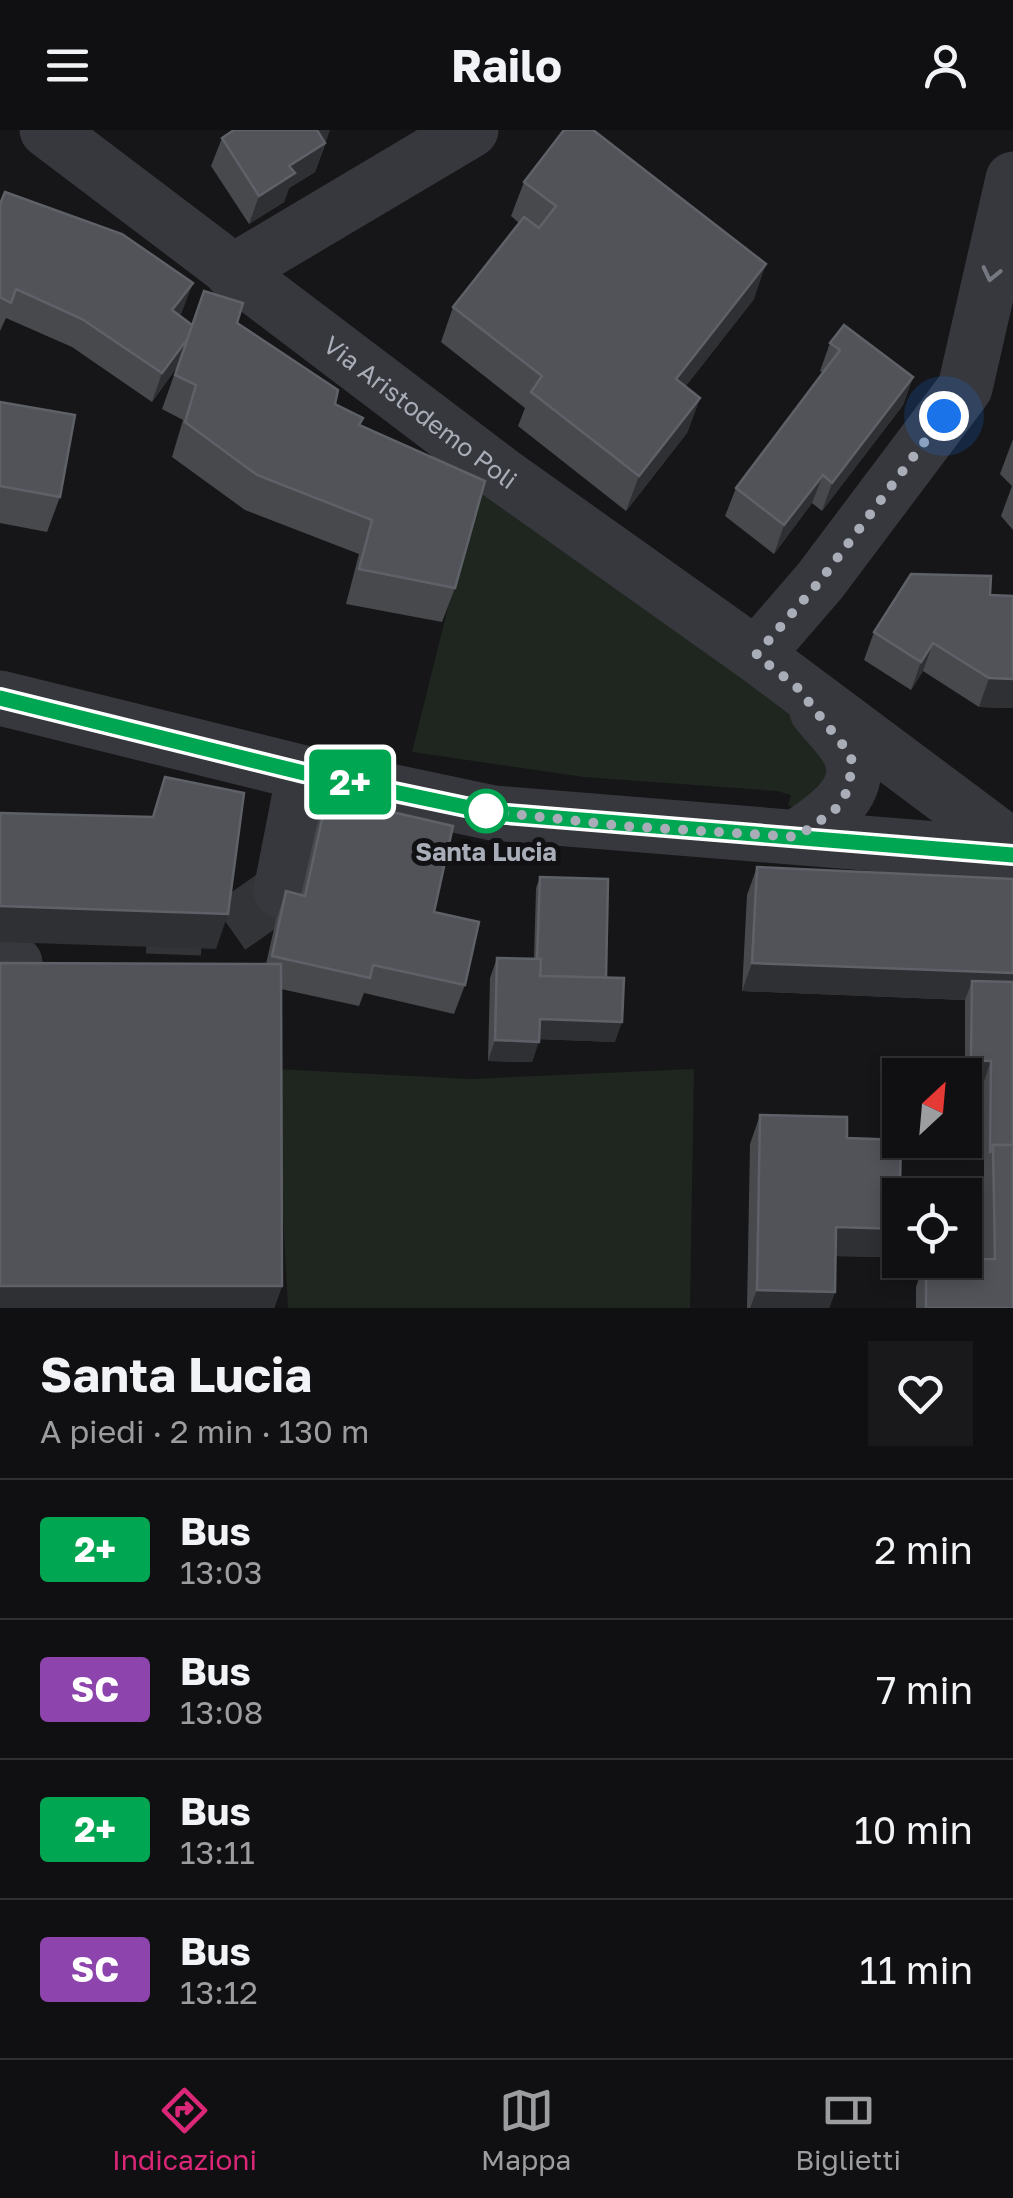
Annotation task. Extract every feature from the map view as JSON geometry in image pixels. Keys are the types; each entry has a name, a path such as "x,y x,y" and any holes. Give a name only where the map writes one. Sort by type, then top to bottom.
{"street":[{"name":"Via Aristodemo Poli","path":"47,130 504,476 1013,846"},
{"path":"232,272 471,130"},
{"path":"794,684 820,581 965,388 1013,179"},
{"name":"Via Aristodemo Poli","path":"794,684 839,738 853,766 845,796 834,811 797,837"},
{"name":"Via Aristodemo Poli","path":"794,684 944,848"},
{"path":"0,698 304,773 494,813 1013,855"},
{"path":"282,891 304,773"}],"shaded area":[{"path":"478,487 728,664 838,750 816,810 788,806 791,795 777,791 584,777 412,752"},
{"path":"275,1069 470,1079 694,1069 690,1308 288,1308"}],"building":[{"path":"234,130 317,130 325,143 289,166 295,173 259,196 222,138"},
{"path":"564,130 593,130 766,264 676,379 700,398 639,476 531,392 542,376 453,307 524,217 539,228 556,206 524,182"},
{"path":"5,192 122,234 193,283 172,310 192,325 188,338 162,373 82,319 16,289 11,303 0,297 0,204"},
{"path":"204,291 243,303 237,323 338,390 335,404 363,418 359,425 485,481 455,588 359,569 372,520 257,475 185,422 196,385 175,375"},
{"path":"844,325 913,377 832,483 823,475 784,525 736,488 840,350 830,343"},
{"path":"0,402 75,415 60,497 0,486"},
{"path":"911,574 991,576 990,595 1013,596 1013,679 989,678 933,643 921,662 874,632"},
{"path":"165,777 244,793 228,914 0,906 0,813 153,817"},
{"path":"327,797 453,826 434,912 479,922 465,985 373,965 370,978 272,956 286,891 305,896"},
{"path":"757,867 1013,879 1013,973 752,963"},
{"path":"540,877 608,879 606,978 540,976"},
{"path":"497,958 541,959 540,976 624,978 622,1022 540,1019 539,1042 495,1040"},
{"path":"0,963 281,964 282,1286 0,1286"},
{"path":"972,981 1013,982 1013,1145 993,1145 990,1153 991,1061 971,1058"},
{"path":"760,1115 847,1117 847,1138 882,1139 882,1158 901,1158 900,1178 882,1178 882,1228 836,1227 835,1292 757,1290"},
{"path":"993,1145 1013,1145 1013,1308 926,1308 926,1278 982,1278 982,1259 995,1259"}],"tunnel":[{"path":"147,926 227,929 281,891"}],"bus line":[{"name":"2+","path":"0,698 304,773 494,813 1013,855"}],"place":[{"name":"Santa Lucia","path":"486,811"}],"route":[{"path":"486,811 623,826 797,837 834,811 851,782 850,754 796,686 756,655 820,581 944,416"}]}
